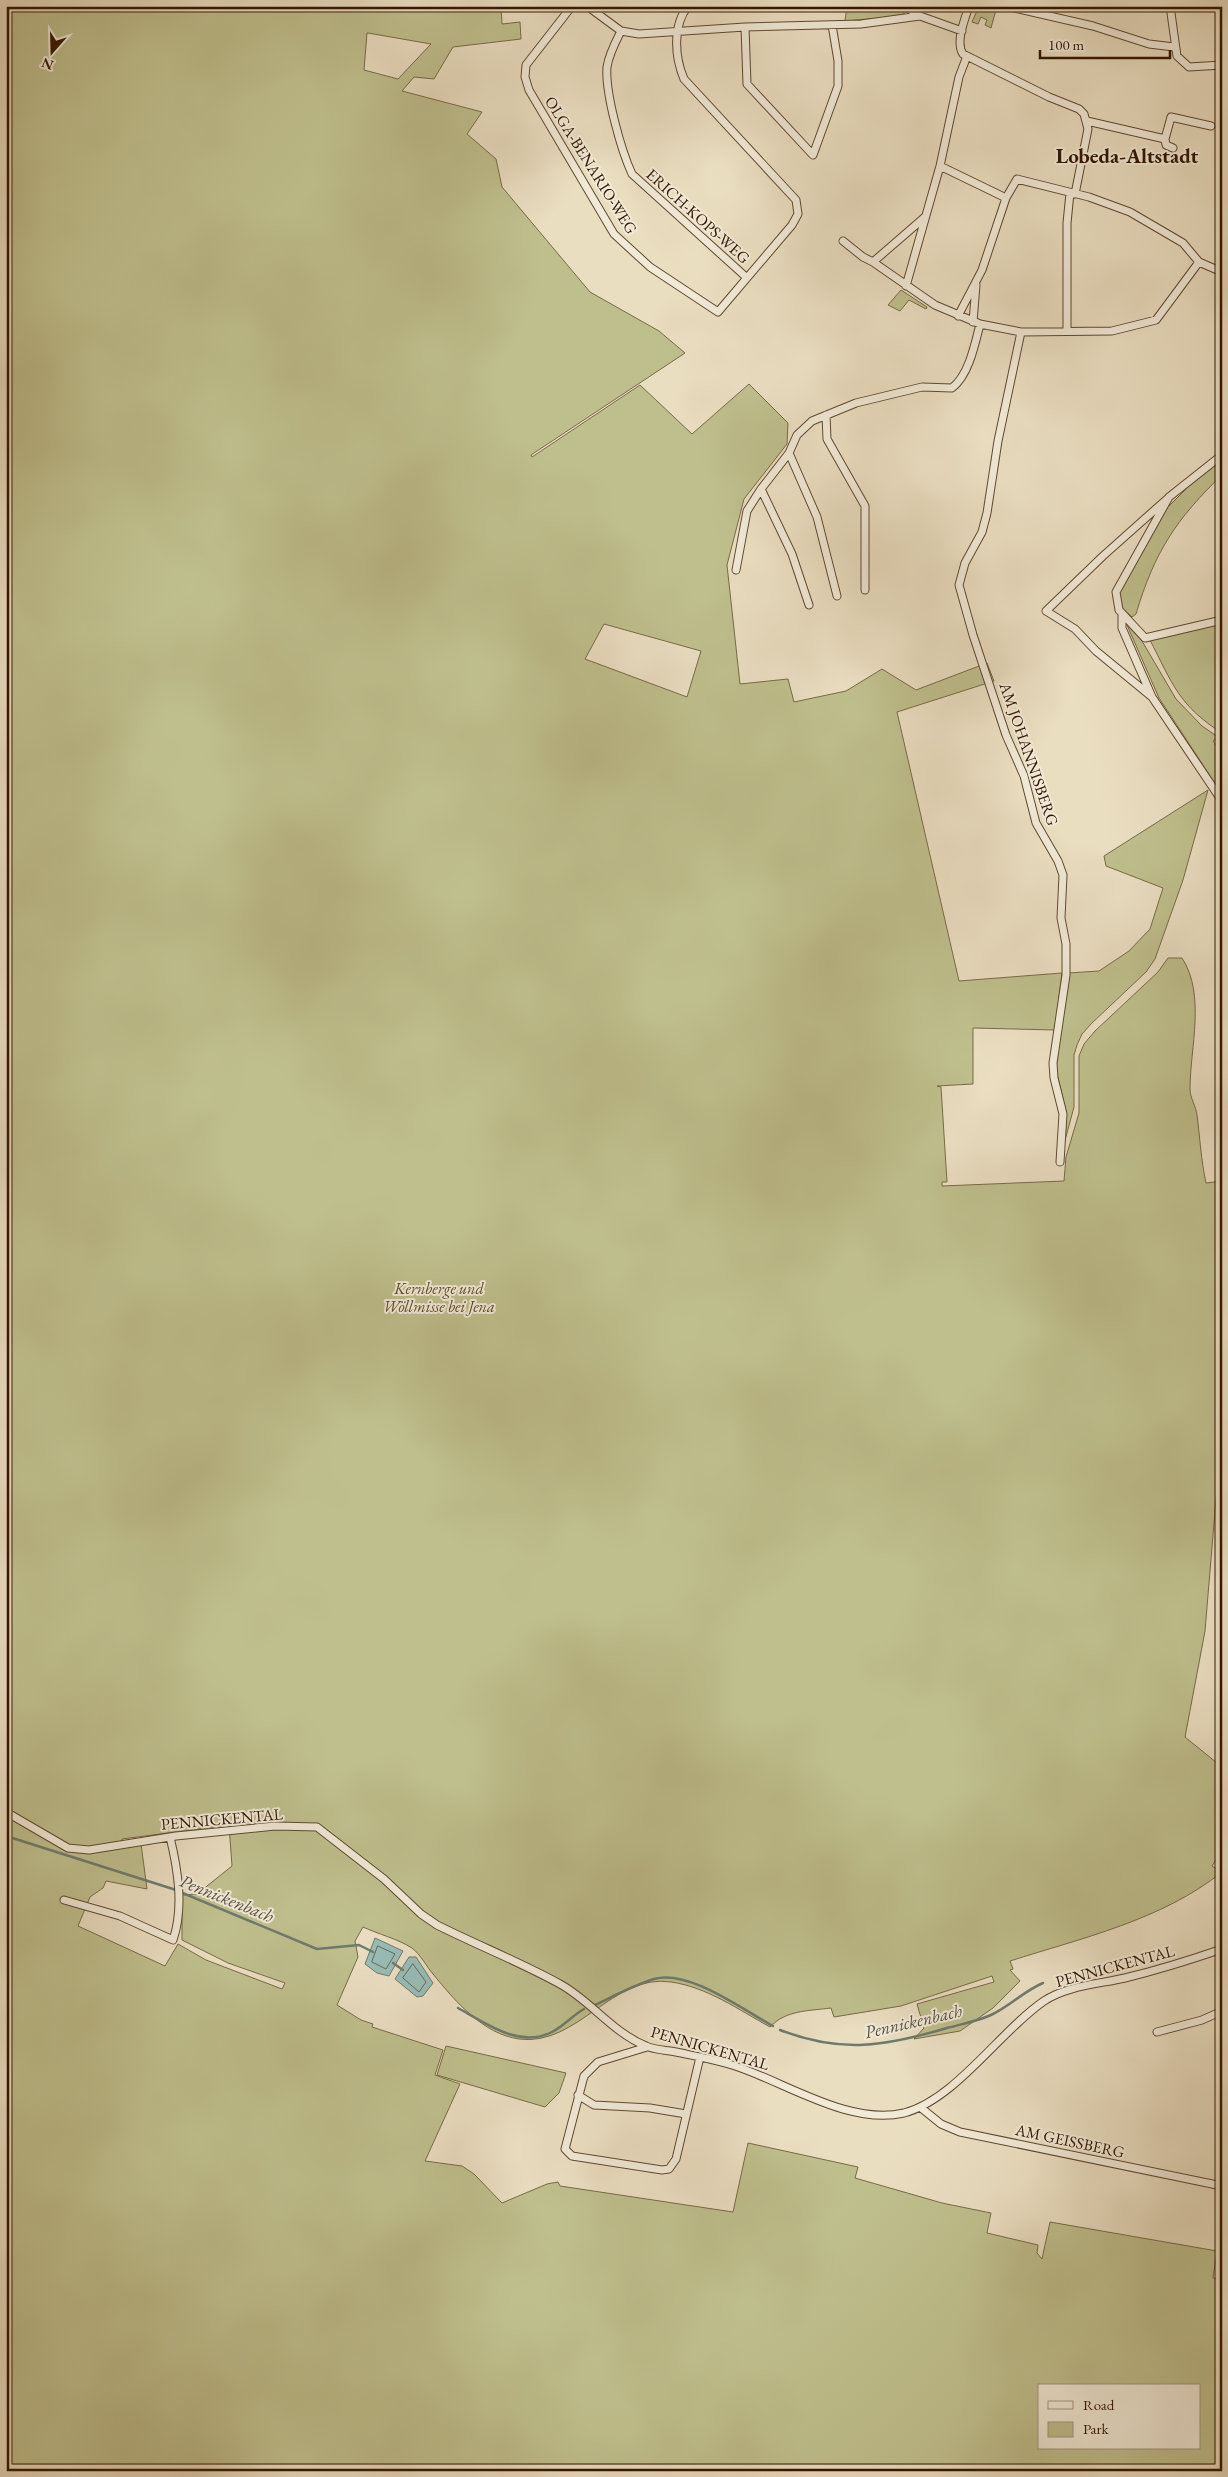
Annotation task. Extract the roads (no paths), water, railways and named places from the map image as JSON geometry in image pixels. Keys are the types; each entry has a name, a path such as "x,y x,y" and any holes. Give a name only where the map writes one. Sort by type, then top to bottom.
{"street":[{"name":"OLGA-BENARIO-WEG","path":"572,6 526,65 525,77 529,90 614,234 650,267 718,312 746,277"},
{"path":"587,6 603,20 621,31 639,34 746,27 871,23 920,16"},
{"path":"688,6 678,32 676,54 684,80 796,200 798,214 792,225 746,277"},
{"path":"904,6 920,16 962,31"},
{"path":"969,6 962,31 960,50 967,56 1049,97 1079,109 1087,121 1088,129 1067,223 1067,330"},
{"path":"1006,6 1093,26 1149,44 1174,47"},
{"path":"1170,6 1174,47 1177,56 1190,67 1222,65"},
{"path":"746,27 747,84 813,155 838,86 838,61 832,25"},
{"name":"ERICH-KOPS-WEG","path":"621,31 610,54 607,82 625,158 632,174 746,277"},
{"path":"906,286 940,166 952,102 967,56"},
{"path":"1173,148 1166,145 1164,139 1172,117 1184,118 1211,126"},
{"path":"1087,121 1164,139"},
{"path":"940,166 1006,198"},
{"path":"958,316 976,282 991,245 1006,198 1017,179 1123,210 1147,221 1183,243 1200,262 1222,272"},
{"path":"874,262 925,217"},
{"path":"843,241 863,257 874,262 935,306 973,322 1021,332 1112,331 1156,320 1200,262"},
{"path":"973,322 976,282"},
{"path":"736,570 747,511 789,453 796,435 812,421 856,403 909,389 922,387 952,388 964,370 980,324"},
{"name":"AM JOHANNISBERG","path":"1021,332 998,442 987,514 982,532 965,562 959,585 973,635 1006,735 1024,776 1036,823 1058,861 1062,875 1061,918 1066,944 1066,974 1053,1063 1054,1078 1064,1114 1060,1162"},
{"path":"826,415 827,439 865,506 865,590"},
{"path":"789,453 817,517 837,596"},
{"path":"1152,697 1103,657 1075,629 1046,611 1103,556 1169,497 1222,455"},
{"path":"762,489 792,554 809,604"},
{"path":"1169,497 1116,592 1119,610 1145,638 1222,620"},
{"path":"1122,615 1122,628 1152,697 1222,801"},
{"name":"PENNICKENTAL","path":"6,1812 68,1848 89,1850 170,1837 275,1826 317,1828 384,1879 421,1914 436,1925 561,1984 608,2023 647,2047 700,2057 764,2076 812,2098 851,2111 882,2115 903,2113 920,2107 956,2082 1011,2028 1046,2000 1069,1990 1164,1968 1222,1949"},
{"path":"64,1900 120,1916 173,1940 177,1927 178,1885 170,1837"},
{"path":"1157,2032 1202,2020 1222,2011"},
{"path":"647,2047 598,2062 584,2076 565,2149 572,2156 580,2159 662,2170 669,2169 674,2165 676,2159 700,2057"},
{"path":"578,2095 594,2105 650,2108 686,2114"},
{"name":"AM GEISSBERG","path":"920,2107 941,2124 966,2133 1222,2186"}],"water":[{"path":"375,1938 403,1951 389,1976 377,1973 365,1964"},
{"path":"409,1957 416,1957 433,1983 423,1996 417,1997 395,1979"}],"waterway":[{"name":"Pennickenbach","path":"6,1836 173,1889 317,1949 359,1945 373,1952"},
{"name":"Pennickenbach","path":"393,1963 403,1970"},
{"name":"Pennickenbach","path":"595,2005 647,1981 668,1977 699,1985 731,2001 773,2026"},
{"name":"Pennickenbach","path":"780,2030 802,2038 844,2045 884,2043 986,2017 1043,1983"},
{"name":"Pennickenbach","path":"458,2008 491,2027 515,2036 528,2038 552,2032 584,2009"}],"district":[{"name":"Lobeda-Altstadt","path":"1127,155"}],"park label":[{"name":"Kernberge und Wöllmisse bei Jena","path":"439,1297"}]}
